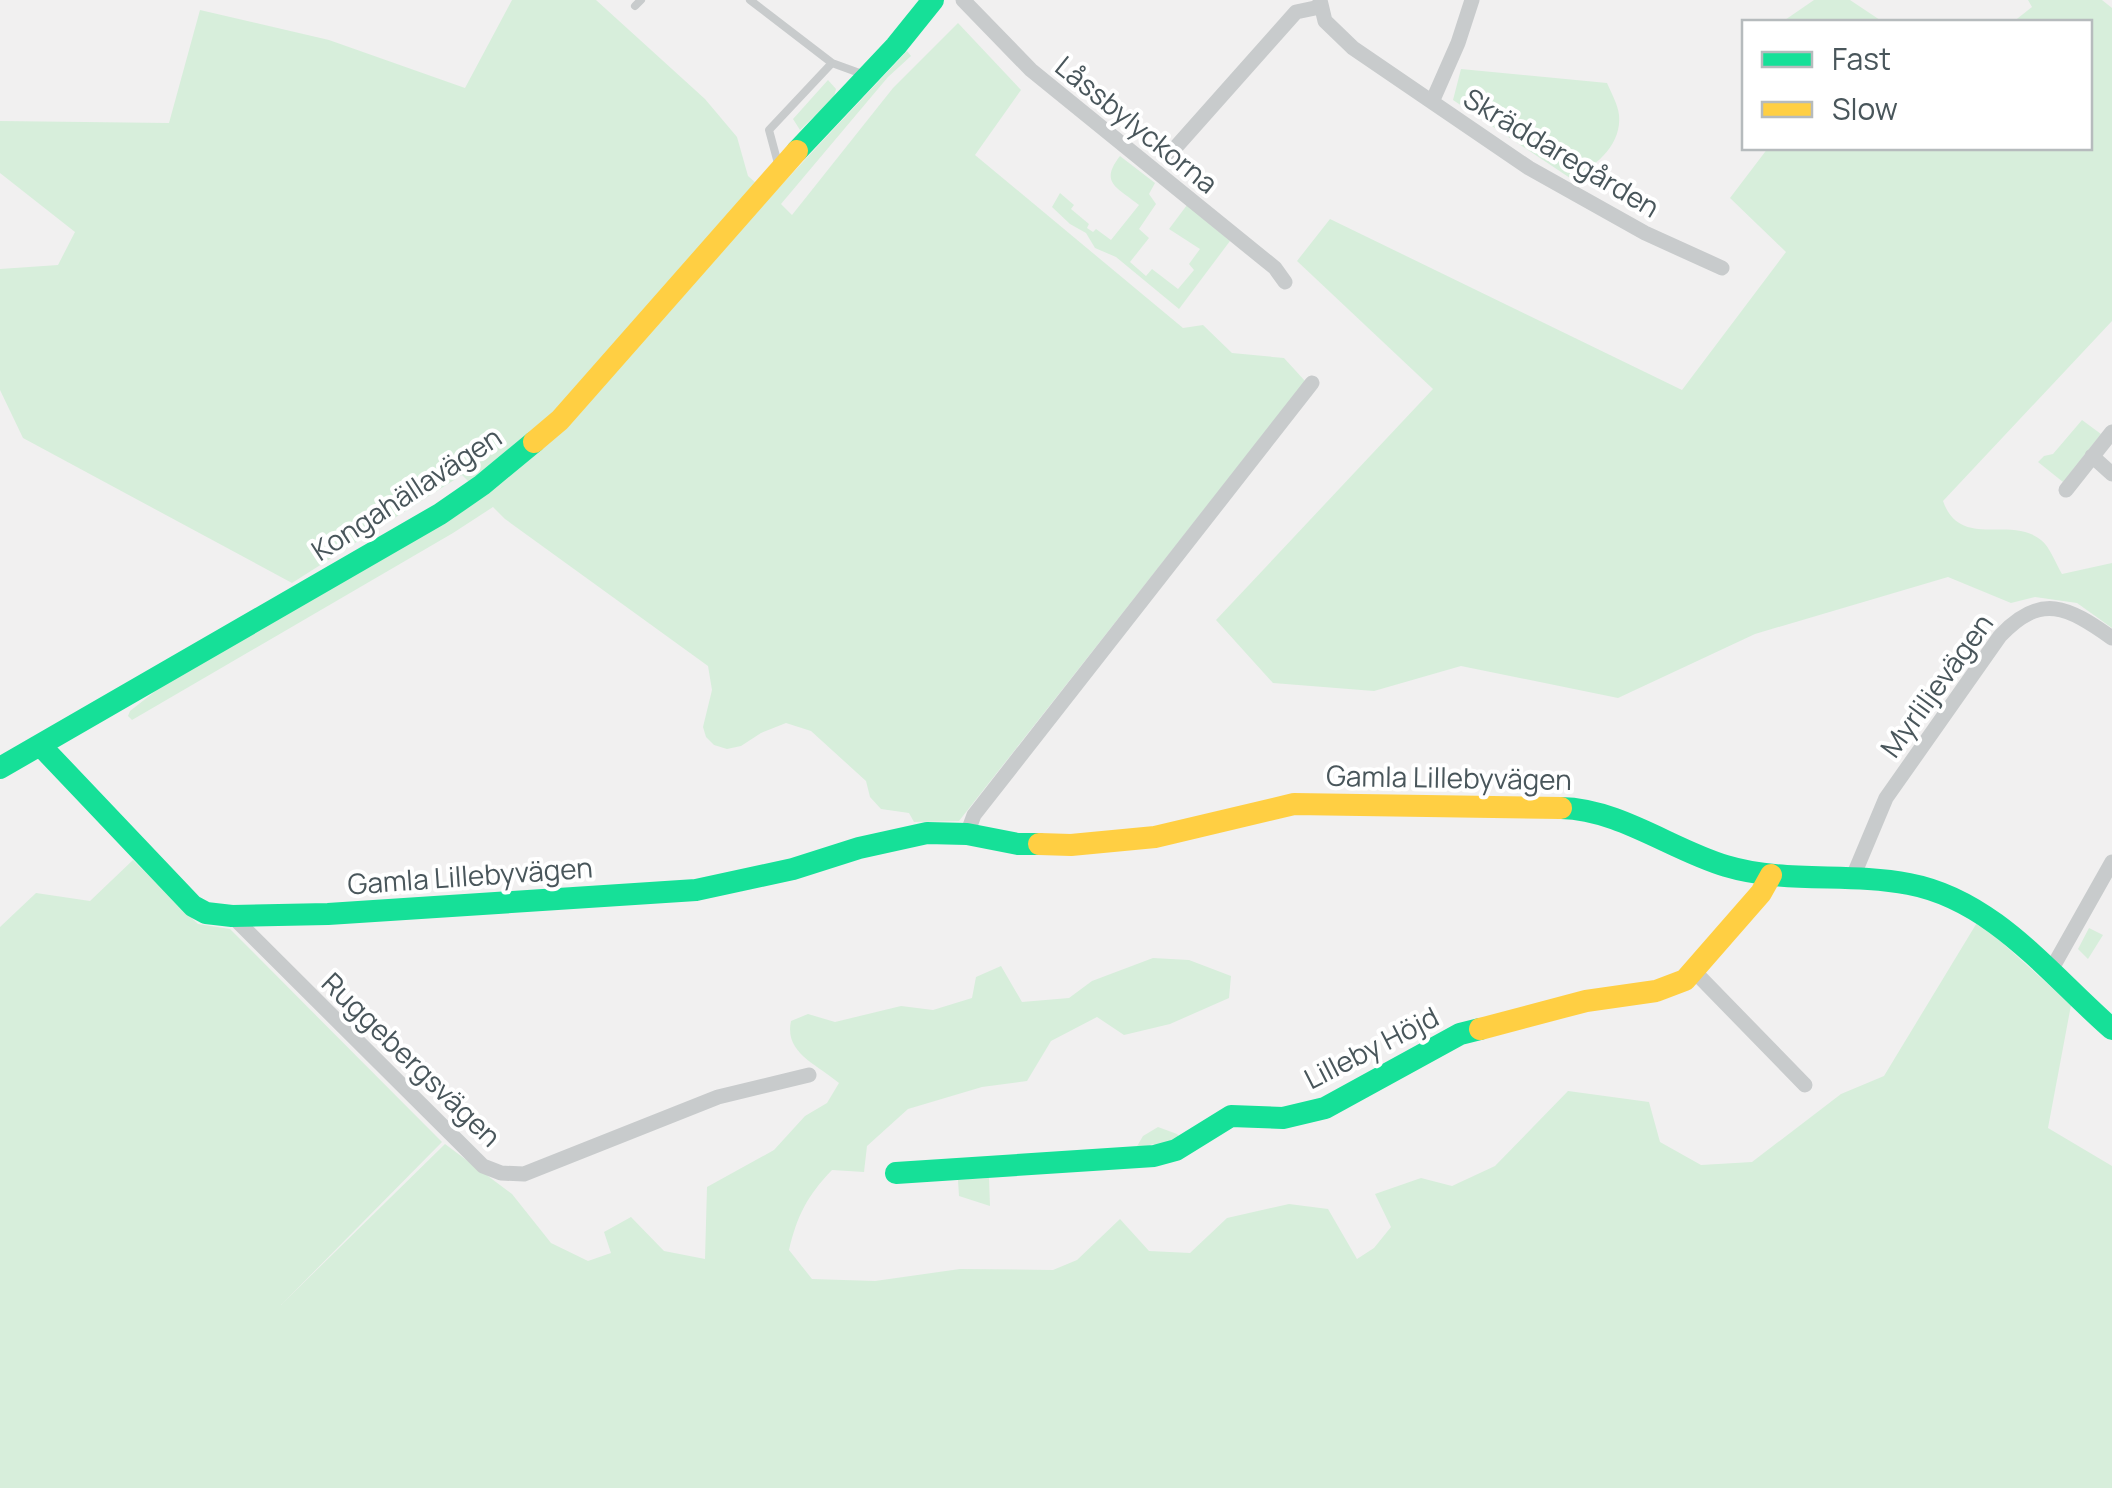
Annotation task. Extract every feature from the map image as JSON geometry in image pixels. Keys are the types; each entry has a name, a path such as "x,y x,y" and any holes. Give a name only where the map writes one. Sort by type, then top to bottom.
{"street":[{"name":"Kongahällavägen","path":"0,768 345,570 482,485 560,420 933,0"},
{"name":"Låssbylyckorna","path":"962,0 1031,70 1275,268 1285,282"},
{"name":"Skräddaregården","path":"1432,102 1472,0"},
{"name":"Skräddaregården","path":"1168,156 1296,12 1320,3 1334,32 1530,168 1597,208 1722,268"},
{"path":"967,834 974,814 1312,384"},
{"path":"2066,490 2112,432"},
{"path":"2092,456 2112,474"},
{"name":"Myrliljevägen","path":"1852,878 1886,798 1988,652 2016,619 2036,608 2059,609 2076,614 2112,638"},
{"name":"Gamla Lillebyvägen","path":"40,745 193,906 206,913 232,916 328,914 696,890 794,869 927,833 967,834 1038,846 1154,837 1294,804 1570,808 1611,819 1720,864 1771,875 1852,878 1926,887 1960,900 1998,926 2112,1029"},
{"path":"2050,972 2112,862"},
{"name":"Lilleby Höjd","path":"896,1174 1154,1156 1176,1150 1231,1116 1283,1118 1325,1108 1460,1034 1586,1001 1656,992 1676,985 1761,893 1771,875"},
{"name":"Ruggebergsvägen","path":"232,916 483,1166 500,1173 524,1174 718,1097 810,1076"},
{"path":"1693,970 1805,1085"}],"lane":[{"path":"750,0 832,64 867,76"},
{"path":"780,172 769,130 832,64"}],"green space":[{"path":"512,0 596,0 705,99 737,137 748,176 771,196 907,51 911,56 888,77 781,204 792,215 893,88 958,23 1021,90 975,155 1183,328 1203,325 1232,353 1284,358 1305,381 959,821 914,822 909,813 881,809 870,797 866,781 811,731 786,723 741,746 727,749 714,745 703,727 712,690 708,666 493,507 132,720 128,716 158,689 483,496 462,475 292,583 23,438 0,390 0,269 58,265 75,232 0,173 0,121 169,123 200,10 329,40 465,88"},
{"path":"1814,0 1850,0 1880,20 1785,20"},
{"path":"2028,0 2102,0 2112,8 2112,321 1943,501 1961,524 2015,530 2041,540 2062,574 2112,563 2112,628 2077,603 2035,597 2011,603 1948,577 1755,634 1618,698 1461,666 1374,691 1273,683 1216,620 1433,389 1297,261 1330,219 1682,390 1786,252 1730,198 1766,150 2092,150 2092,20 2016,20 2032,7"},
{"path":"1461,69 1607,83 1618,111 1616,136 1597,162 1570,178 1453,100"},
{"path":"828,80 836,89 834,97 800,130 793,119"},
{"path":"1120,156 1155,183 1149,194 1156,204 1139,229 1149,238 1130,262 1146,276 1152,269 1178,289 1194,270 1189,264 1200,249 1169,229 1187,205 1230,241 1179,309 1116,257 1095,248 1086,233 1052,207 1060,193 1089,224 1087,228 1093,232 1096,229 1111,240 1139,205 1111,179"},
{"path":"2082,420 2101,434 2063,482 2038,462 2053,454"},
{"path":"133,860 198,924 230,929 442,1142 281,1305 445,1144 512,1194 551,1243 588,1261 611,1253 604,1232 631,1217 664,1251 705,1259 707,1187 774,1150 805,1116 827,1103 839,1083 797,1050 792,1042 791,1021 808,1014 835,1022 901,1006 933,1010 972,998 976,977 1001,966 1022,1002 1069,998 1092,981 1153,958 1189,960 1231,976 1229,998 1170,1024 1124,1035 1097,1017 1051,1041 1027,1081 982,1087 908,1109 867,1146 864,1172 832,1170 823,1180 804,1207 789,1250 812,1279 875,1281 960,1269 1053,1270 1077,1260 1120,1219 1149,1251 1190,1253 1227,1218 1289,1204 1328,1209 1357,1259 1374,1248 1391,1227 1375,1194 1421,1178 1452,1186 1495,1166 1568,1091 1649,1102 1660,1142 1701,1165 1752,1162 1841,1094 1884,1076 1978,921 2071,1005 2048,1128 2112,1166 2112,1488 0,1488 0,927 36,893 90,901"},
{"path":"2089,928 2103,935 2088,959 2078,949"},
{"path":"1158,1127 1183,1140 1157,1150 1154,1144 1136,1148 1143,1136"},
{"path":"989,1178 990,1206 959,1196 958,1180"}],"traffic: fast":[{"path":"797,151 896,46 933,0"},
{"path":"0,768 440,514 534,442"},
{"path":"40,745 193,906 206,913 232,916 328,914 696,890 927,833 1039,844"},
{"path":"1561,808 1604,815 1726,866 1771,875 1886,881 1940,893 1968,906 2019,942 2112,1029"},
{"path":"896,1173 1154,1156 1176,1150 1231,1116 1283,1118 1325,1108 1460,1034 1480,1029"}],"traffic: slow":[{"path":"534,442 560,420 797,151"},
{"path":"1039,844 1155,837 1294,804 1561,808"},
{"path":"1480,1029 1586,1001 1656,991 1685,980 1761,893 1771,875"}]}
